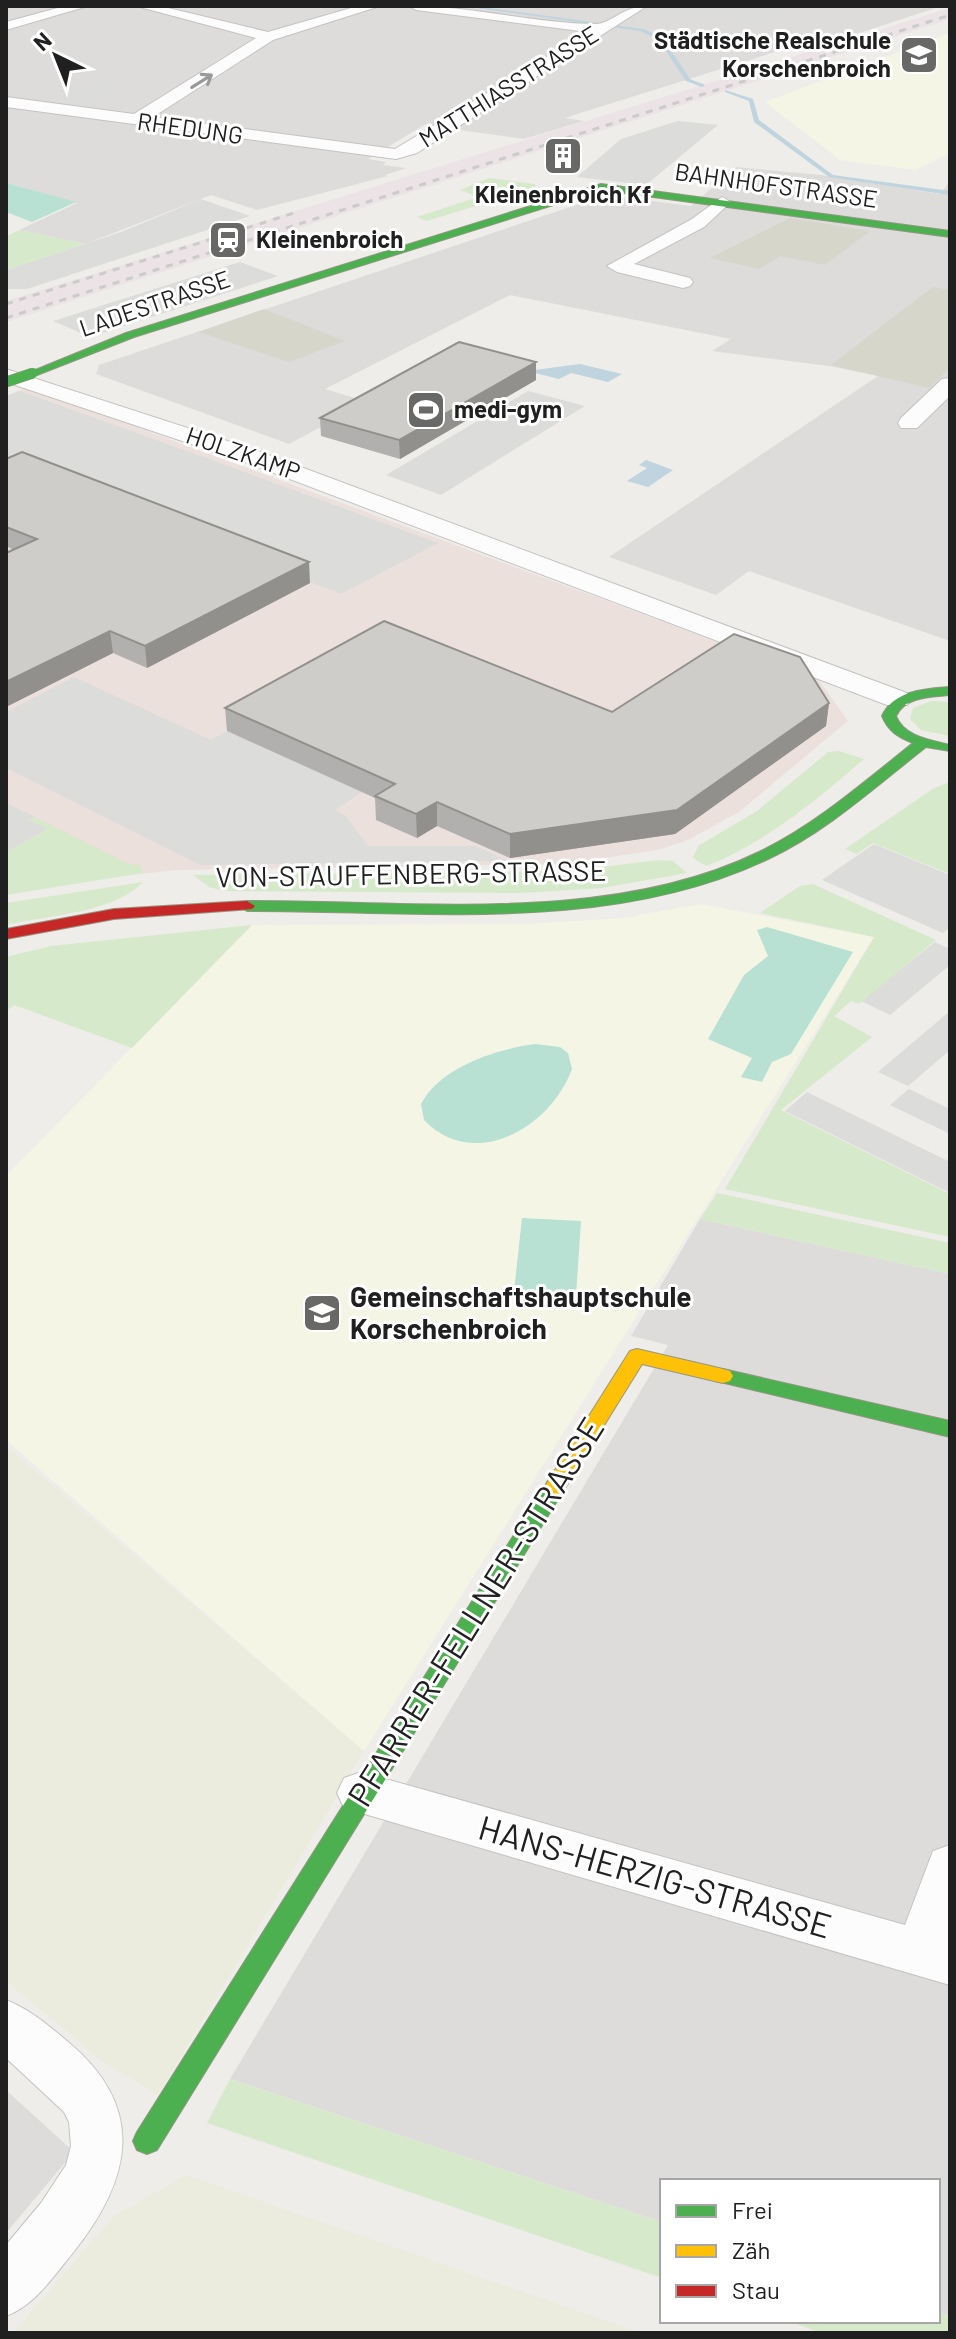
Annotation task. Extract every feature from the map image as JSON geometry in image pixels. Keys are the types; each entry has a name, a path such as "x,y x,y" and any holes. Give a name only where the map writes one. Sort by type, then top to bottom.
{"street":[{"path":"6,26 81,6"},
{"path":"143,6 268,37"},
{"path":"135,121 268,37 373,6"},
{"path":"416,6 603,28"},
{"name":"MATTHIASSTRASSE","path":"373,154 396,154 411,149 634,9"},
{"name":"RHEDUNG","path":"9,105 373,154"},
{"name":"BAHNHOFSTRASSE","path":"596,188 950,234"},
{"name":"LADESTRASSE","path":"6,382 145,331 596,188"},
{"path":"683,282 617,266 698,223 722,202"},
{"name":"HOLZKAMP","path":"44,370 472,516 485,525 477,539"},
{"name":"HOLZKAMP","path":"6,375 226,448 477,539 897,699"},
{"path":"909,423 950,384"},
{"path":"950,691 921,691 897,699 889,706 888,722 906,738 921,744 950,748"},
{"name":"VON-STAUFFENBERG-STRASSE","path":"6,934 76,918 167,909 554,904 666,891 726,873 779,847 837,808 921,744"},
{"name":"PFARRER-FELLNER-STRASSE","path":"147,2141 361,1793 637,1356 950,1429"},
{"name":"HANS-HERZIG-STRASSE","path":"361,1793 935,1956"},
{"path":"935,1956 950,1867"},
{"path":"6,2025 72,2082 85,2097 99,2128 98,2154 85,2184 6,2288"}],"shaded area":[{"path":"6,6 942,6 841,39 826,36 571,116 565,118 584,121 524,139 424,125 368,159 406,168 385,175 388,176 257,210 211,195 85,244 19,230 77,203 6,183"},
{"path":"654,6 796,6 764,23 644,12"},
{"path":"950,8 950,19 6,322 6,301"},
{"path":"950,33 950,153 916,170 840,160 765,102"},
{"path":"98,81 131,84 87,105 53,100"},
{"path":"678,121 718,125 646,185 577,177 621,139"},
{"path":"736,167 821,175 940,194 950,181 950,641 749,571 716,595 609,557 878,376 829,366 712,351 731,339 510,295 325,389 368,402 289,444 96,374 99,365 606,195 691,206"},
{"path":"201,199 250,216 27,289 6,289 6,270 121,232"},
{"path":"790,218 870,231 825,265 780,256 759,269 710,258"},
{"path":"240,262 278,276 90,337 53,321"},
{"path":"933,287 950,290 950,368 929,388 831,365"},
{"path":"264,309 345,341 289,362 199,332"},
{"path":"28,387 818,679 848,721 739,812 686,841 657,850 565,864 178,870 81,880 6,895 6,396"},
{"path":"20,391 438,543 341,594 6,463 6,396"},
{"path":"528,391 585,406 441,495 386,475"},
{"path":"74,677 211,740 227,731 362,792 335,810 345,815 368,846 476,846 508,861 200,865 6,768 6,712"},
{"path":"6,803 35,817 31,819 49,828 6,852"},
{"path":"874,844 950,875 950,927 943,933 822,880"},
{"name":"Gemeinschaftshauptschule Korschenbroich","path":"701,904 874,937 364,1751 6,1440 6,1176 252,925 528,924 623,918"},
{"path":"935,942 950,949 950,965 890,1015 861,1001"},
{"path":"950,1011 950,1050 908,1086 878,1072"},
{"path":"909,1089 950,1109 950,1134 890,1105"},
{"path":"807,1092 950,1162 950,1193 785,1111"},
{"path":"700,1219 950,1274 950,2316 940,2313 940,2179 660,2179 660,2221 230,2079 668,1345 631,1336"},
{"path":"6,1446 364,1751 158,2095 103,2062 6,1981"},
{"path":"6,2090 74,2152 6,2233"},
{"path":"186,2175 641,2333 13,2333 114,2216"}],"green space":[{"path":"489,178 535,184 537,190 531,189 427,221 417,217 478,197 460,190"},
{"path":"6,183 76,202 32,222 6,212"},
{"path":"19,230 85,244 6,270 6,237"},
{"path":"931,701 950,702 950,736 921,730 910,719 913,708"},
{"path":"839,751 864,759 809,805 750,845 706,866 693,858 698,846 757,811 828,752"},
{"path":"950,782 950,874 873,843 857,854 845,849 934,788"},
{"path":"35,817 129,864 140,865 143,873 6,895 6,852 48,829 29,820"},
{"path":"658,860 673,861 687,873 602,888 522,893 224,891 209,887 193,875 571,871"},
{"path":"143,882 131,892 98,907 6,925 6,903"},
{"path":"813,884 936,940 859,1004 851,1001 834,1016 872,1037 781,1110 950,1194 950,1237 725,1189 874,937 760,913 800,886"},
{"path":"252,925 132,1048 14,1005 6,1011 6,957 51,946"},
{"path":"767,927 853,952 791,1054 772,1062 762,1082 741,1077 752,1058 708,1039 744,975 768,956 757,930"},
{"path":"535,1044 560,1047 568,1053 572,1069 547,1109 529,1125 487,1142 465,1142 444,1135 424,1120 421,1104 441,1080 455,1070 487,1055"},
{"path":"717,1193 950,1243 950,1274 700,1219"},
{"path":"522,1218 581,1221 576,1295 514,1291"},
{"path":"230,2079 660,2221 660,2277 207,2123"},
{"path":"940,2313 950,2316 950,2333 822,2333 793,2323 940,2323"}],"water":[{"path":"580,364 622,374 608,382 571,373 559,379 527,371"},
{"path":"646,460 673,470 648,487 627,481 647,468 639,465"}],"building":[{"path":"459,342 536,362 399,440 320,418"},
{"path":"22,452 309,562 145,646 110,631 6,682 6,553 37,539 6,527 6,459"},
{"path":"384,621 612,712 734,634 800,657 829,703 677,810 510,834 437,802 416,814 375,796 395,784 225,708"}],"waterway":[{"path":"465,6 641,30 660,38 688,80 702,85"},
{"path":"727,91 751,100 756,121 831,176 950,193"}],"railway":[{"path":"6,318 950,15"},
{"path":"6,304 297,212"}],"traffic: fast":[{"path":"33,373 130,335 601,187 950,234"},
{"path":"6,382 33,373"},
{"path":"947,748 904,734 893,725 889,716 893,707 905,699 950,691"},
{"path":"247,906 498,907 562,904 624,897 684,885 741,866 789,842 835,811 921,744"},
{"path":"723,1376 950,1429"},
{"path":"147,2141 555,1487"}],"traffic: slow":[{"path":"555,1487 637,1356 723,1376"}],"traffic: jam":[{"path":"6,934 114,914 247,906"}],"place":[{"name":"Städtische Realschule Korschenbroich","path":"919,55"},
{"name":"Kleinenbroich Kf","path":"563,156"},
{"name":"Kleinenbroich","path":"228,240"},
{"name":"medi-gym","path":"426,410"},
{"name":"Gemeinschaftshauptschule Korschenbroich","path":"322,1313"}]}
